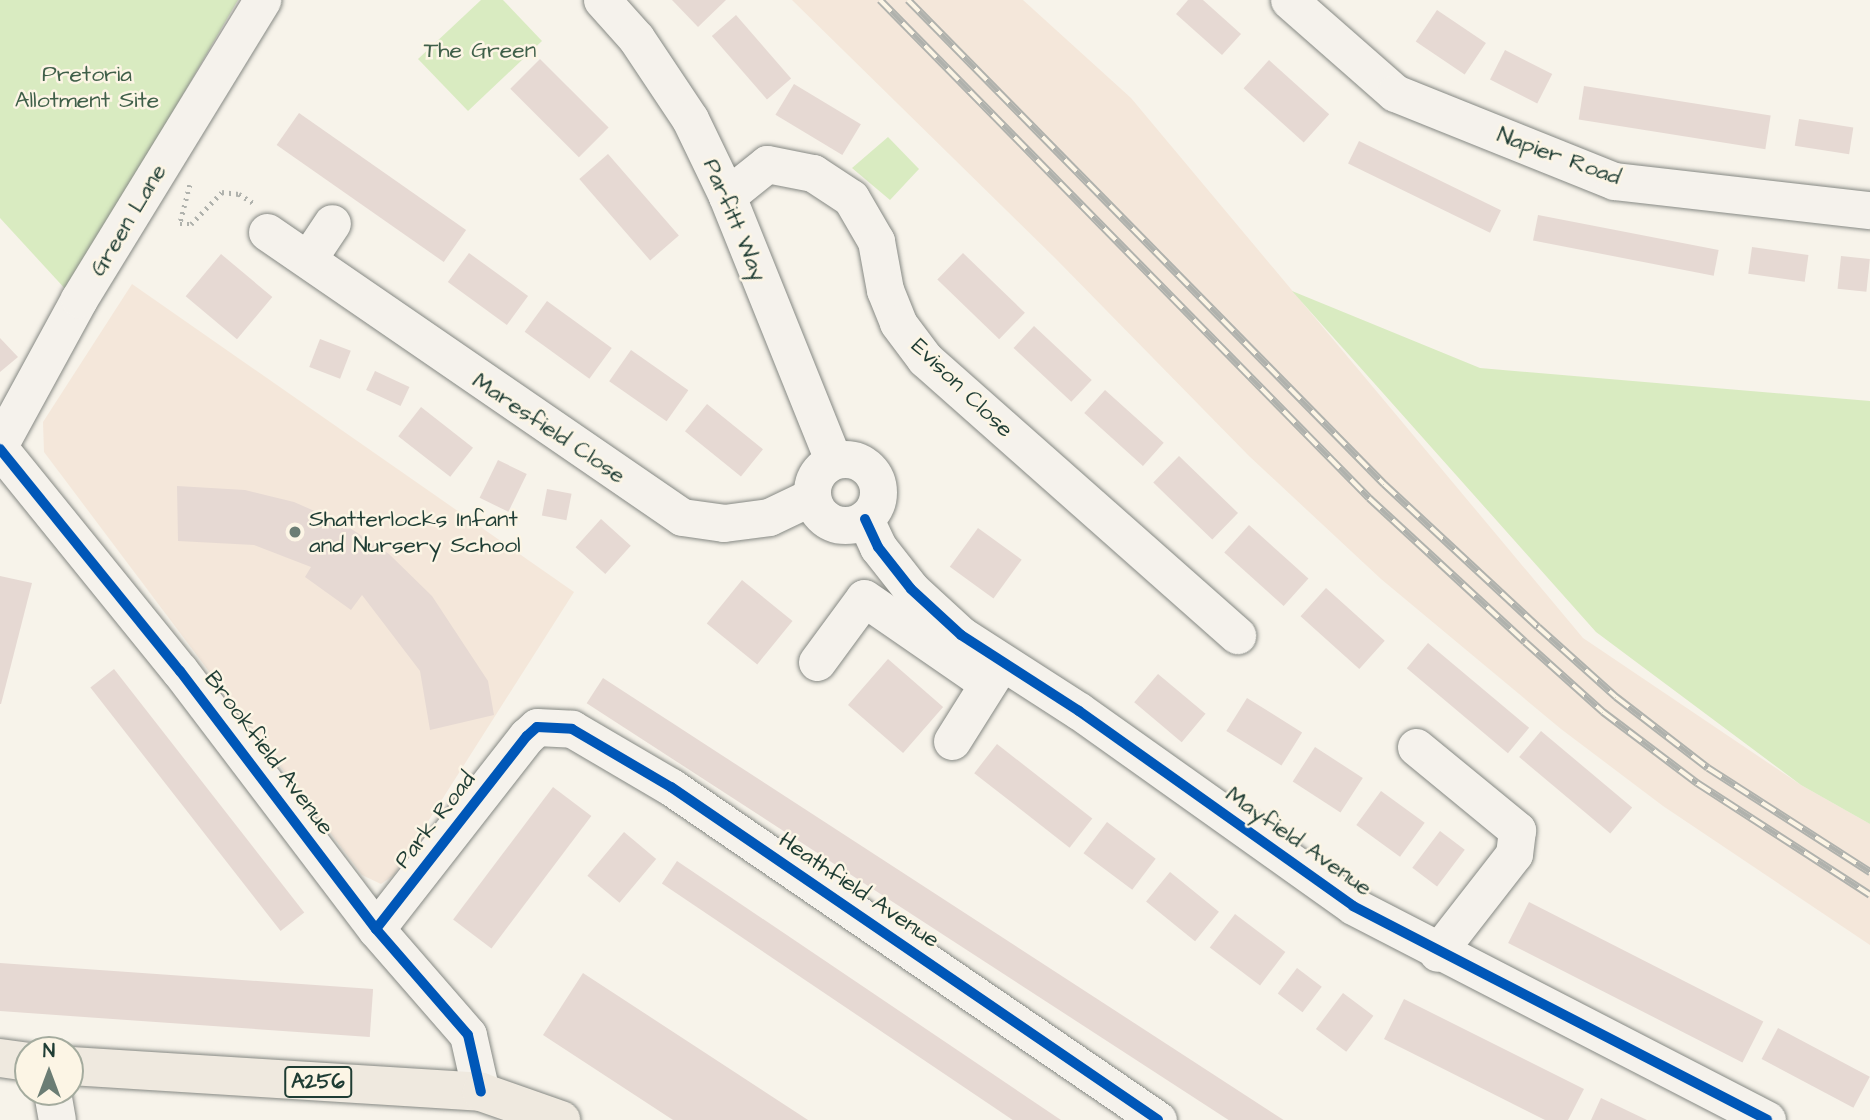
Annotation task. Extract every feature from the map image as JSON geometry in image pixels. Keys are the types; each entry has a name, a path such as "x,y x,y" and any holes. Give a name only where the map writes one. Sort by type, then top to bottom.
{"main road":[{"name":"A256","path":"84,1067 481,1092 561,1120"}],"street":[{"name":"Green Lane","path":"0,444 79,299 262,0"},
{"name":"Parfitt Way","path":"602,0 636,38 690,119 727,197 833,460"},
{"name":"Napier Road","path":"1289,0 1395,93 1614,181 1870,210"},
{"name":"Evison Close","path":"727,197 766,164 813,173 851,198 876,240 885,290 898,323 925,359 1237,635"},
{"path":"308,259 332,223"},
{"name":"Maresfield Close","path":"267,232 388,319 682,517 724,523 769,517 811,497"},
{"name":"Brookfield Avenue","path":"0,449 180,671 376,929 468,1035 481,1092"},
{"path":"833,460 856,460 873,474 878,496 865,519 854,524 830,522 820,515 811,497 816,475 833,460"},
{"name":"Mayfield Avenue","path":"865,519 878,547 911,589 961,635 994,673 1353,906 1437,953 1767,1120"},
{"path":"817,662 864,598 994,673 952,741"},
{"name":"Heathfield Avenue","path":"527,736 537,727 572,729 671,787 1158,1120"},
{"name":"Park Road","path":"376,929 527,736"},
{"path":"1416,747 1517,830 1514,854 1437,953"}],"path":[{"path":"169,152 190,169 180,224 191,224 222,192 239,194 261,207 267,232"}],"shaded area":[{"path":"792,0 1023,0 1131,98 1583,638 1801,785 1870,824 1870,945 1663,806 1561,729 1381,579 1249,456 1056,259"},
{"name":"Shatterlocks Infant and Nursery School","path":"132,284 574,592 394,875 381,884 362,875 44,452 43,422"}],"green space":[{"name":"Pretoria Allotment Site","path":"0,0 238,0 68,292 0,218"},
{"name":"The Green","path":"481,0 503,0 542,41 468,111 418,59"},
{"path":"888,137 919,169 890,200 852,168"},
{"path":"1292,291 1480,368 1870,401 1870,824 1801,785 1596,632"}],"building":[{"path":"672,0 726,0 698,27"},
{"path":"1188,0 1203,0 1241,34 1222,55 1176,14"},
{"path":"1437,10 1486,43 1465,74 1416,42"},
{"path":"736,15 791,78 767,99 712,36"},
{"path":"1505,50 1552,74 1537,103 1490,79"},
{"path":"540,59 609,128 579,157 510,89"},
{"path":"1269,60 1329,114 1304,142 1244,88"},
{"path":"794,84 861,124 842,155 775,115"},
{"path":"1584,86 1771,116 1765,149 1579,120"},
{"path":"299,113 466,230 444,262 277,145"},
{"path":"1799,119 1853,128 1849,154 1795,146"},
{"path":"1359,141 1501,210 1490,233 1348,163"},
{"path":"608,154 679,236 650,260 579,179"},
{"path":"1538,215 1719,250 1714,276 1533,241"},
{"path":"1752,247 1808,255 1805,282 1748,274"},
{"path":"469,253 528,296 507,325 448,282"},
{"path":"963,253 1025,313 999,339 937,280"},
{"path":"221,254 272,297 237,339 186,296"},
{"path":"1841,256 1870,259 1866,292 1838,289"},
{"path":"547,301 612,348 589,379 525,332"},
{"path":"1034,326 1092,380 1071,402 1014,348"},
{"path":"0,338 18,357 0,372"},
{"path":"320,339 351,351 340,379 309,367"},
{"path":"631,350 688,390 667,421 609,381"},
{"path":"375,371 409,387 401,406 366,390"},
{"path":"1105,390 1164,443 1143,466 1084,413"},
{"path":"707,404 763,449 741,477 685,431"},
{"path":"421,407 473,448 450,477 398,436"},
{"path":"1179,456 1238,513 1212,540 1153,483"},
{"path":"498,460 527,474 508,512 480,498"},
{"path":"177,486 245,490 294,502 344,524 389,554 432,596 488,681 494,715 430,730 420,671 362,595 351,610 305,577 311,567 254,545 178,541"},
{"path":"547,489 572,494 566,520 542,516"},
{"path":"601,519 631,546 605,574 576,547"},
{"path":"1249,525 1308,579 1284,606 1224,552"},
{"path":"978,528 1022,560 993,599 950,567"},
{"path":"0,576 32,583 1,704 0,704"},
{"path":"742,580 793,621 757,664 707,624"},
{"path":"1326,588 1385,641 1359,669 1301,616"},
{"path":"1428,643 1529,728 1508,753 1407,668"},
{"path":"888,659 943,707 903,753 848,705"},
{"path":"114,669 304,912 281,931 90,687"},
{"path":"1158,674 1205,714 1182,742 1134,702"},
{"path":"603,678 1284,1120 1229,1120 587,703"},
{"path":"1247,698 1302,732 1281,766 1226,731"},
{"path":"1541,731 1632,807 1610,834 1519,757"},
{"path":"997,744 1092,818 1070,848 974,773"},
{"path":"1315,747 1363,778 1340,812 1293,781"},
{"path":"553,787 591,816 491,948 453,920"},
{"path":"1381,791 1425,823 1400,857 1356,825"},
{"path":"1107,822 1156,859 1132,890 1084,853"},
{"path":"1440,831 1465,850 1437,886 1412,868"},
{"path":"624,832 656,859 620,903 587,876"},
{"path":"677,861 1061,1120 1013,1120 662,883"},
{"path":"1170,872 1219,912 1195,941 1146,902"},
{"path":"1529,902 1763,1021 1742,1062 1508,943"},
{"path":"1235,914 1285,952 1260,985 1210,948"},
{"path":"0,963 373,989 370,1037 0,1011"},
{"path":"1297,968 1322,987 1302,1012 1278,994"},
{"path":"583,973 808,1120 673,1120 543,1035"},
{"path":"1343,993 1373,1016 1346,1052 1316,1029"},
{"path":"1404,999 1584,1089 1568,1120 1545,1120 1384,1039"},
{"path":"1778,1028 1870,1077 1853,1108 1762,1059"},
{"path":"1601,1098 1647,1120 1591,1120"}],"railway":[{"path":"880,0 1369,498 1525,642 1603,712 1697,783 1870,895"},
{"path":"908,0 1384,484 1538,627 1616,697 1708,768 1870,872"}],"cycle path":[{"path":"0,449 180,671 376,929 468,1035 481,1092"},
{"path":"865,519 878,547 911,589 961,635 1079,711 1353,906 1767,1120"},
{"path":"376,929 527,736 537,727 572,729 671,787 1158,1120"}],"place":[{"name":"Shatterlocks Infant and Nursery School","path":"295,532"}]}
